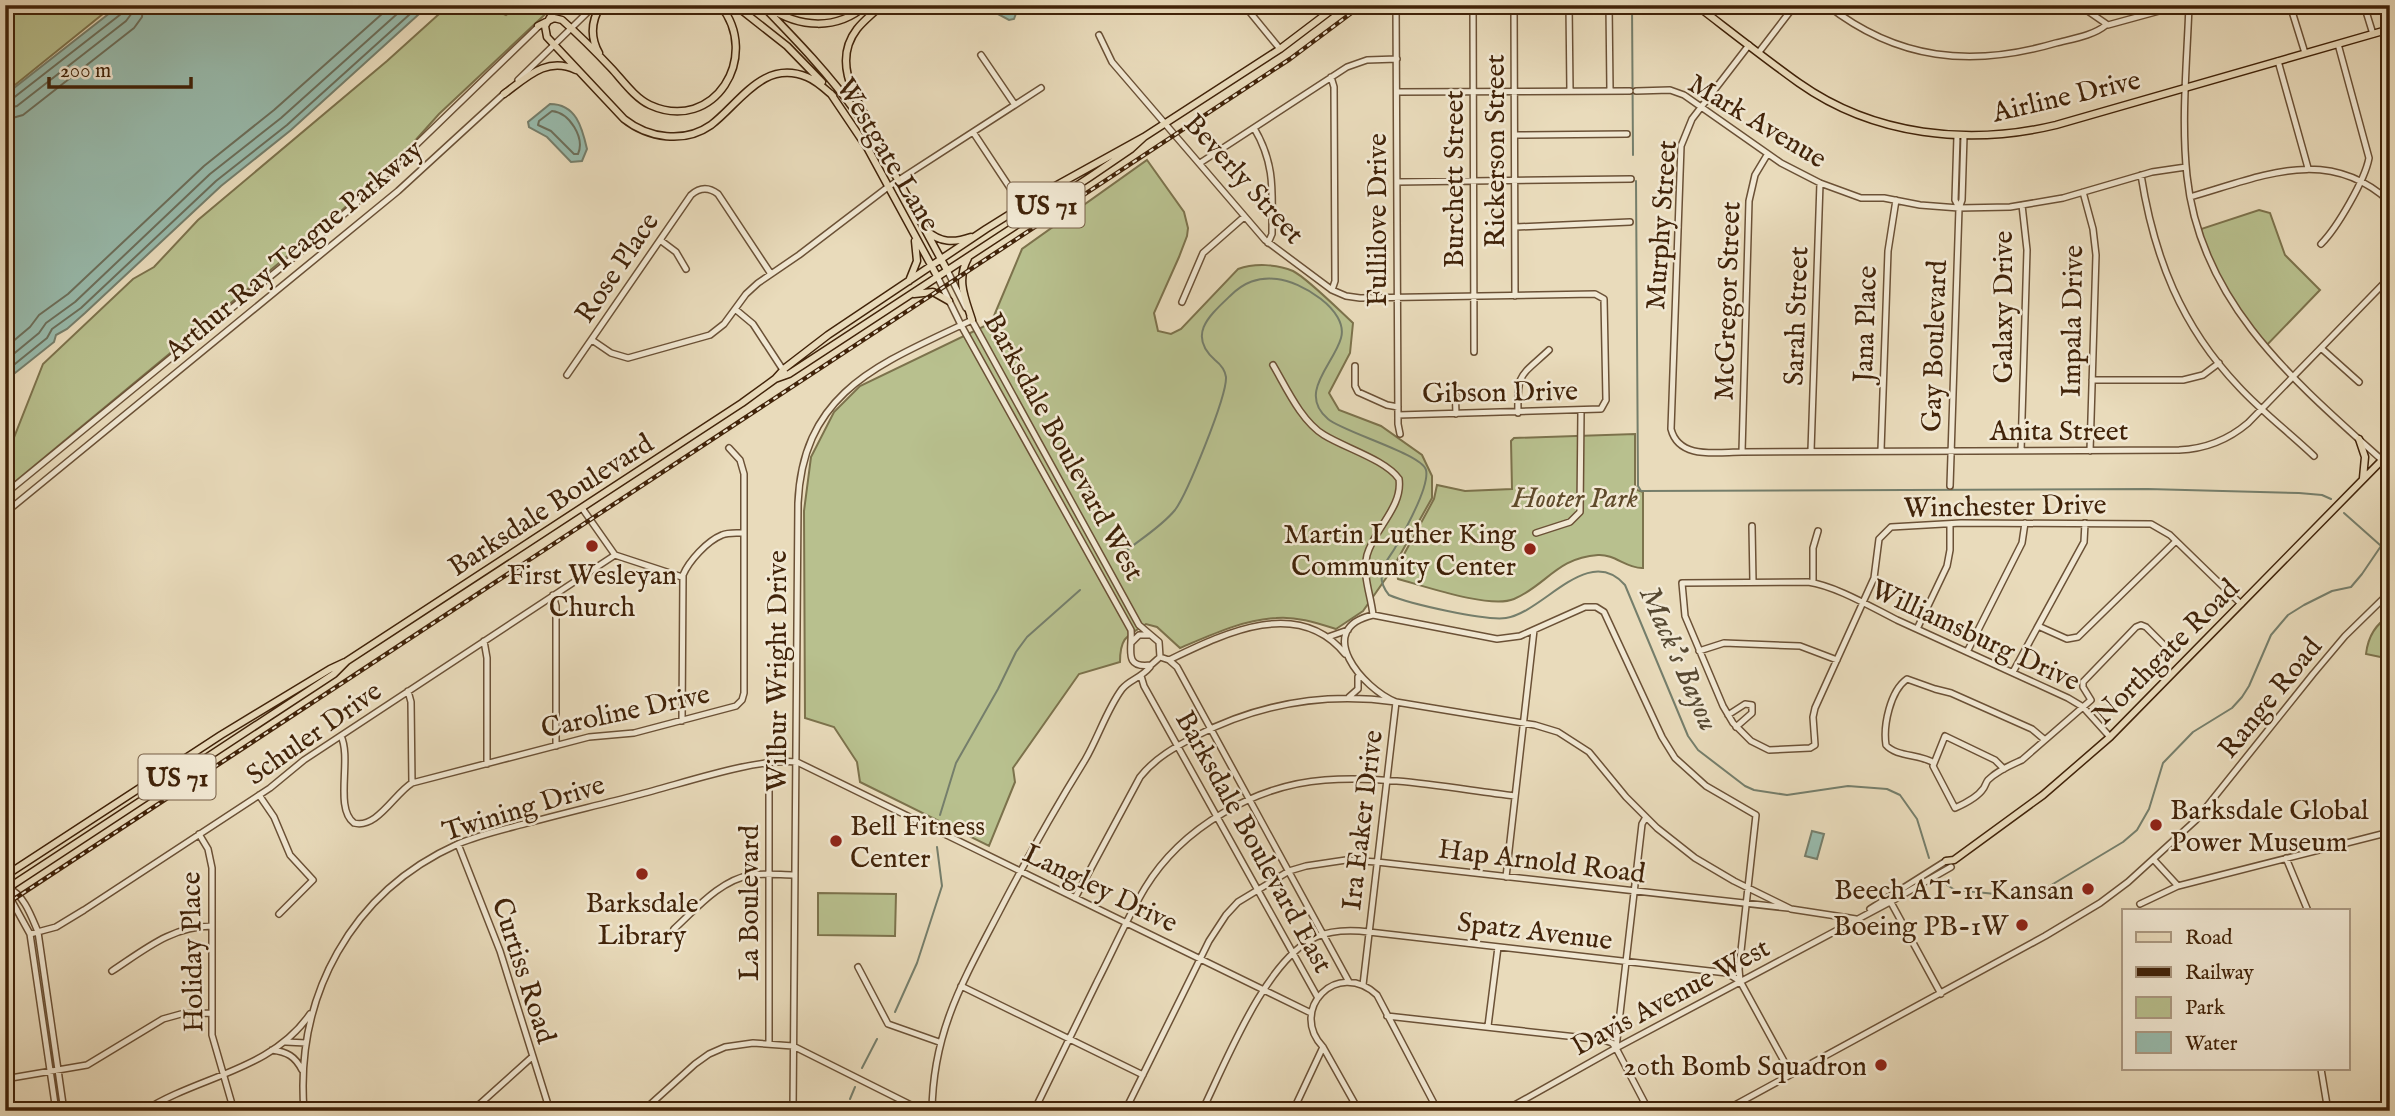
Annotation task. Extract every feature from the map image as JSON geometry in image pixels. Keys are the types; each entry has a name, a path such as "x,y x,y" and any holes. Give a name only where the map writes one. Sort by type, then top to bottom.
{"main road":[{"path":"601,5 594,17 592,36 597,50 609,66"},
{"path":"538,26 560,19 639,98 658,108 681,110 704,105 726,85 736,61 734,29 720,5"},
{"name":"Westgate Lane","path":"735,5 797,55 834,96 858,132 937,276"},
{"path":"764,5 794,21 814,24 843,19 866,5"},
{"name":"Westgate Lane","path":"764,5 828,76 883,154 947,270"},
{"path":"881,5 858,28 847,50 845,63 849,83 883,154"},
{"name":"Barksdale Boulevard","path":"6,887 227,744 330,669 347,662 775,379 849,321 979,234 1022,206 1166,123 1280,49 1338,5"},
{"name":"Airline Drive","path":"1696,5 1800,84 1855,113 1912,130 1961,136 2001,135 2043,128 2390,29"},
{"path":"557,8 547,21 545,33 624,119 645,132 664,137 692,133 710,125 744,92 773,75 795,73 807,77 834,96"},
{"path":"504,94 547,65 563,65 580,72"},
{"name":"Barksdale Boulevard","path":"785,372 855,330 1129,151 1144,137"},
{"path":"1022,206 1029,216"},
{"path":"922,226 932,236 948,241 979,234"},
{"path":"909,281 917,261 914,236"},
{"path":"970,254 963,268 961,284 972,320"},
{"path":"909,295 933,292 949,301"},
{"path":"849,321 855,330"},
{"path":"2359,439 2365,457 2362,480"},
{"name":"Northgate Road","path":"1950,863 2035,801 2110,737 2390,452"},
{"name":"Barksdale Boulevard","path":"5,876 222,735 280,704"},
{"path":"222,735 227,744"}],"street":[{"name":"Arthur Ray Teague Parkway","path":"5,513 398,191 504,94 595,5"},
{"path":"1244,5 1280,49"},
{"name":"Fullilove Drive","path":"1396,5 1398,415 1401,434"},
{"name":"Burchett Street","path":"1473,5 1474,352"},
{"name":"Rickerson Street","path":"1514,5 1516,296"},
{"path":"1569,5 1570,91"},
{"path":"1609,5 1610,90"},
{"path":"1759,52 1795,5"},
{"path":"1827,5 1864,30 1894,44 1930,54 1958,57 2019,53 2094,32 2106,25 2181,5"},
{"path":"2079,5 2106,25"},
{"path":"2189,5 2186,167 2190,197 2203,244 2226,294 2264,348 2382,460"},
{"path":"2290,5 2305,53"},
{"path":"2364,5 2373,34"},
{"name":"Arthur Ray Teague Parkway","path":"5,494 320,234 379,181 557,8"},
{"name":"Beverly Street","path":"1099,35 1109,58 1244,217 1268,243 1332,290 1351,297 1595,294 1602,297 1606,306 1606,400 1603,408"},
{"path":"2321,244 2336,226 2367,167 2368,153 2338,44"},
{"name":"Murphy Street","path":"1671,429 1680,156 1687,129 1749,45"},
{"path":"981,55 1015,104"},
{"path":"1200,163 1331,77 1362,61 1396,59"},
{"path":"2277,61 2308,168"},
{"path":"1331,77 1334,87 1335,281 1332,290"},
{"path":"592,340 616,356 639,356 710,335 724,324 753,287 888,187 1041,88"},
{"name":"Mark Avenue","path":"1397,92 1674,91 1701,107 1767,155 1820,183 1861,198 1959,208 2022,205 2083,192 2141,175 2186,167"},
{"path":"1254,128 1266,148 1271,167 1272,234 1268,243"},
{"path":"973,132 1022,206"},
{"path":"1515,135 1628,134"},
{"name":"Gay Boulevard","path":"1950,486 1959,208 1962,200 1961,136"},
{"name":"McGregor Street","path":"1742,452 1749,201 1755,175 1767,155"},
{"path":"2190,197 2284,170 2308,168 2336,171 2360,180 2390,202"},
{"path":"2141,175 2150,227 2167,277 2188,319 2238,386 2314,456"},
{"path":"1397,182 1631,179"},
{"name":"Sarah Street","path":"1811,451 1820,183"},
{"name":"Rose Place","path":"567,375 696,191 705,189 718,194 771,274"},
{"name":"Impala Drive","path":"2083,192 2093,229 2096,255 2090,451"},
{"name":"Jana Place","path":"1881,450 1888,245 1896,200"},
{"name":"Galaxy Drive","path":"2021,451 2027,250 2022,205"},
{"path":"1182,302 1203,253 1244,217"},
{"path":"1516,227 1630,222"},
{"path":"660,240 676,252 687,269"},
{"name":"Barksdale Boulevard West","path":"947,270 1139,625 1153,636"},
{"path":"937,276 961,325 1131,630 1130,656 1141,666 1151,665"},
{"name":"Anita Street","path":"1671,429 1676,442 1687,450 1742,452 2090,451 2179,450 2202,447 2230,436 2263,409 2390,277"},
{"path":"735,309 753,324 785,372"},
{"name":"Wilbur Wright Drive","path":"793,1111 800,476 806,450 822,419 851,385 890,361 972,320"},
{"path":"2321,348 2358,382"},
{"path":"1518,412 1519,379 1549,350"},
{"path":"2092,380 2183,380 2199,377 2219,363"},
{"path":"1273,365 1303,413 1322,434 1390,470 1399,479 1399,495 1378,529 1367,556 1365,575 1373,615"},
{"path":"1355,366 1355,386 1358,392 1398,407"},
{"path":"1455,385 1456,414"},
{"name":"Gibson Drive","path":"1398,415 1581,411 1603,408"},
{"path":"1536,533 1567,524 1580,512 1581,411"},
{"name":"Caroline Drive","path":"341,736 345,751 345,811 349,819 359,824 373,820 400,791 412,783 589,737 624,735 682,721 733,708 740,703 743,697 744,471 736,453 729,448"},
{"path":"582,508 615,555 682,577"},
{"path":"1967,652 2022,543 2025,523"},
{"path":"2013,673 2084,541 2085,523"},
{"name":"Winchester Drive","path":"1815,745 1814,712 1876,572 1878,543 1884,532 1899,526 2151,524 2161,527 2241,604"},
{"path":"1917,629 1947,566 1950,525"},
{"path":"1752,526 1753,582"},
{"path":"1813,583 1813,548 1818,531"},
{"path":"682,721 682,577 690,564 716,538 729,533 744,533"},
{"path":"2038,626 2067,639 2078,636 2176,541"},
{"name":"Schuler Drive","path":"30,934 69,920 259,794 304,760 615,555"},
{"name":"Williamsburg Drive","path":"1815,745 1810,748 1769,750 1756,745 1736,727 1728,715 1685,616 1682,583 1813,583 2068,698 2083,707 2110,737"},
{"name":"Range Road","path":"1724,1111 1941,994 2100,903 2154,860 2208,807 2313,674 2390,592"},
{"path":"553,595 556,606 556,746"},
{"path":"1328,637 1345,632 1361,619 1373,615 1499,639 1512,638 1585,607 1596,607 1604,612 1662,737 1675,758 1706,786 1755,812 1757,818 1739,969 1740,981 1791,1074"},
{"path":"1169,660 1212,640 1263,625 1300,625 1328,637 1376,692 1396,702"},
{"path":"1346,655 1345,641 1351,627"},
{"path":"2004,769 1995,760 1945,736 1934,763 1934,769 1955,808 1979,793 1989,779 2004,769 2013,762 2022,760 2091,700 2083,687 2084,681 2136,627 2146,627 2168,649"},
{"path":"1506,877 1534,629"},
{"path":"932,1111 933,1079 939,1042 961,986 1043,827 1096,740 1122,689 1142,677 1160,657 1161,646 1153,636 1139,635 1130,645"},
{"path":"484,641 487,658 487,764"},
{"path":"1699,651 1724,643 1800,646 1837,660"},
{"path":"1160,657 1177,667 1351,982"},
{"name":"Barksdale Boulevard East","path":"1141,666 1142,677 1178,746 1318,998 1311,1013 1312,1028 1359,1111"},
{"path":"1348,698 1356,693 1359,687 1356,671"},
{"path":"1934,763 1925,758 1890,750 1886,745 1886,719 1901,683 1906,679 1951,693 2032,729 2045,740"},
{"path":"408,691 411,698 412,783"},
{"path":"1075,898 1140,777 1153,762 1178,746 1248,713 1285,704 1348,698 1396,702 1524,723 1558,732 1589,752 1646,817 1695,858 1791,909 1856,919"},
{"name":"Ira Eaker Drive","path":"1363,985 1396,702"},
{"path":"1728,715 1745,704 1752,705 1752,713 1736,727"},
{"name":"Twining Drive","path":"304,1111 303,1071 306,1043 312,1012 326,974 338,951 375,901 423,862 458,844 486,834 769,763 797,762"},
{"name":"Langley Drive","path":"797,762 1311,1013"},
{"name":"La Boulevard","path":"769,763 769,1043"},
{"path":"1034,1111 1146,887 1188,839 1217,818 1274,790 1311,781 1386,781 1515,796"},
{"path":"259,794 274,817 290,855 313,880 279,914"},
{"path":"1615,1048 1642,824 1646,817"},
{"path":"2140,904 2178,886 2390,832"},
{"name":"Holiday Place","path":"199,834 211,861 214,1043 234,1111"},
{"name":"Curtiss Road","path":"458,844 500,951 550,1111"},
{"path":"2286,858 2307,909"},
{"path":"2154,860 2178,886"},
{"name":"Hap Arnold Road","path":"1125,1111 1199,958 1226,915 1238,902 1289,871 1332,861 1377,862 1791,909"},
{"name":"Davis Avenue West","path":"1504,1111 1615,1048 1856,919 1950,863"},
{"path":"674,929 724,887 745,876 795,875"},
{"path":"6,887 15,891 31,915 38,932 64,1111"},
{"path":"6,887 30,934 56,1111"},
{"path":"1889,900 1941,994"},
{"path":"112,971 173,933 192,927 212,926"},
{"name":"Spatz Avenue","path":"1323,934 1369,932 1727,973 1740,981"},
{"path":"1216,1111 1204,1108 1263,989 1292,953 1323,934"},
{"path":"1488,1027 1498,947"},
{"path":"858,967 888,1024 939,1042"},
{"path":"37,975 45,974"},
{"path":"1318,998 1323,991 1335,984 1351,982 1363,985 1377,995 1438,1111"},
{"path":"961,986 1143,1074"},
{"path":"41,1003 49,1002"},
{"path":"144,1111 174,1093 223,1076 286,1042 312,1012"},
{"path":"5,1079 78,1068 100,1059 163,1019 181,1014 212,1013"},
{"path":"1387,1016 1612,1043 1649,1111"},
{"path":"286,1042 306,1043"},
{"path":"643,1111 709,1054 740,1044 769,1043 793,1046 923,1111"},
{"path":"1293,1111 1323,1047"},
{"path":"272,1050 289,1053 299,1062 303,1071"},
{"path":"472,1111 532,1057"},
{"path":"2321,1070 2328,1111"}],"green space":[{"path":"5,5 114,5 5,93"},
{"path":"449,5 484,5 506,15 520,5 555,5 337,215 5,490 5,453 9,450 43,364 133,279 154,267 198,220 387,61"},
{"path":"1147,160 1184,212 1188,228 1179,257 1154,313 1158,331 1171,334 1181,329 1238,269 1266,265 1293,271 1315,287 1353,323 1350,353 1329,393 1339,410 1381,426 1422,455 1432,476 1432,498 1391,571 1363,611 1336,629 1299,619 1263,619 1227,629 1180,648 1157,627 1146,624 1123,642 1120,662 1079,674 1013,768 1015,782 989,846 860,782 857,762 834,727 805,718 804,511 811,457 834,412 860,386 991,323 1022,249"},
{"path":"2259,210 2270,213 2285,255 2320,290 2264,348 2218,281 2198,230"},
{"name":"Hooter Park","path":"1635,434 1635,485 1637,490 1643,492 1643,568 1604,555 1584,557 1562,567 1514,599 1503,601 1474,599 1398,579 1396,569 1434,499 1437,485 1465,491 1512,489 1511,441 1514,438"},
{"path":"2390,616 2390,659 2366,654 2373,632"},
{"path":"818,893 896,894 895,936 818,935"}],"water":[{"path":"120,5 429,5 291,130 221,186 85,313 56,335 54,342 5,381 5,95"},
{"path":"981,5 1019,5 1014,19 1009,20"},
{"path":"550,104 566,108 576,118 587,149 582,161 571,162 547,137 529,127 528,122"},
{"path":"1812,831 1824,834 1817,859 1805,856"}],"waterway":[{"path":"1632,5 1633,155"},
{"path":"1636,181 1638,486 1641,491 2148,489 2299,493 2322,495 2331,499"},
{"name":"Mack's Bayou","path":"1126,551 1158,527 1175,510 1213,423 1226,377 1222,367 1207,351 1203,342 1202,334 1209,318 1235,291 1252,281 1277,279 1298,285 1321,299 1338,317 1341,328 1341,338 1317,389 1319,409 1336,424 1411,457 1426,470 1424,487 1415,509 1382,571 1383,584 1389,595 1448,611 1506,618 1521,613 1581,575 1596,572 1611,574 1625,585 1688,736 1698,750 1754,790 1787,795 1848,786 1887,789 1900,795 1917,819 1929,858"},
{"path":"2344,513 2380,545"},
{"name":"Mack's Bayou","path":"1943,880 1955,890 2016,896 2048,887 2123,842 2137,830 2149,809 2163,763 2193,732 2232,708 2242,697 2271,635 2288,615 2332,591 2351,587 2381,546 2390,541"},
{"name":"Mack's Bayou","path":"940,815 956,763 1016,652 1027,637 1080,590"},
{"name":"Mack's Bayou","path":"895,1012 917,963 942,886 937,847"},
{"name":"Mack's Bayou","path":"862,1068 877,1039"},
{"name":"Mack's Bayou","path":"850,1099 855,1087"}],"taxiway":[{"path":"2171,1111 2194,1111"}],"railway":[{"path":"5,905 1290,59 1362,5"}],"place":[{"name":"First Wesleyan Church","path":"592,546"},
{"name":"Martin Luther King Community Center","path":"1530,549"},
{"name":"Barksdale Global Power Museum","path":"2156,825"},
{"name":"Bell Fitness Center","path":"836,841"},
{"name":"Barksdale Library","path":"642,874"},
{"name":"Beech AT-11 Kansan","path":"2088,889"},
{"name":"Boeing PB-1W","path":"2022,925"},
{"name":"20th Bomb Squadron","path":"1881,1065"}]}
